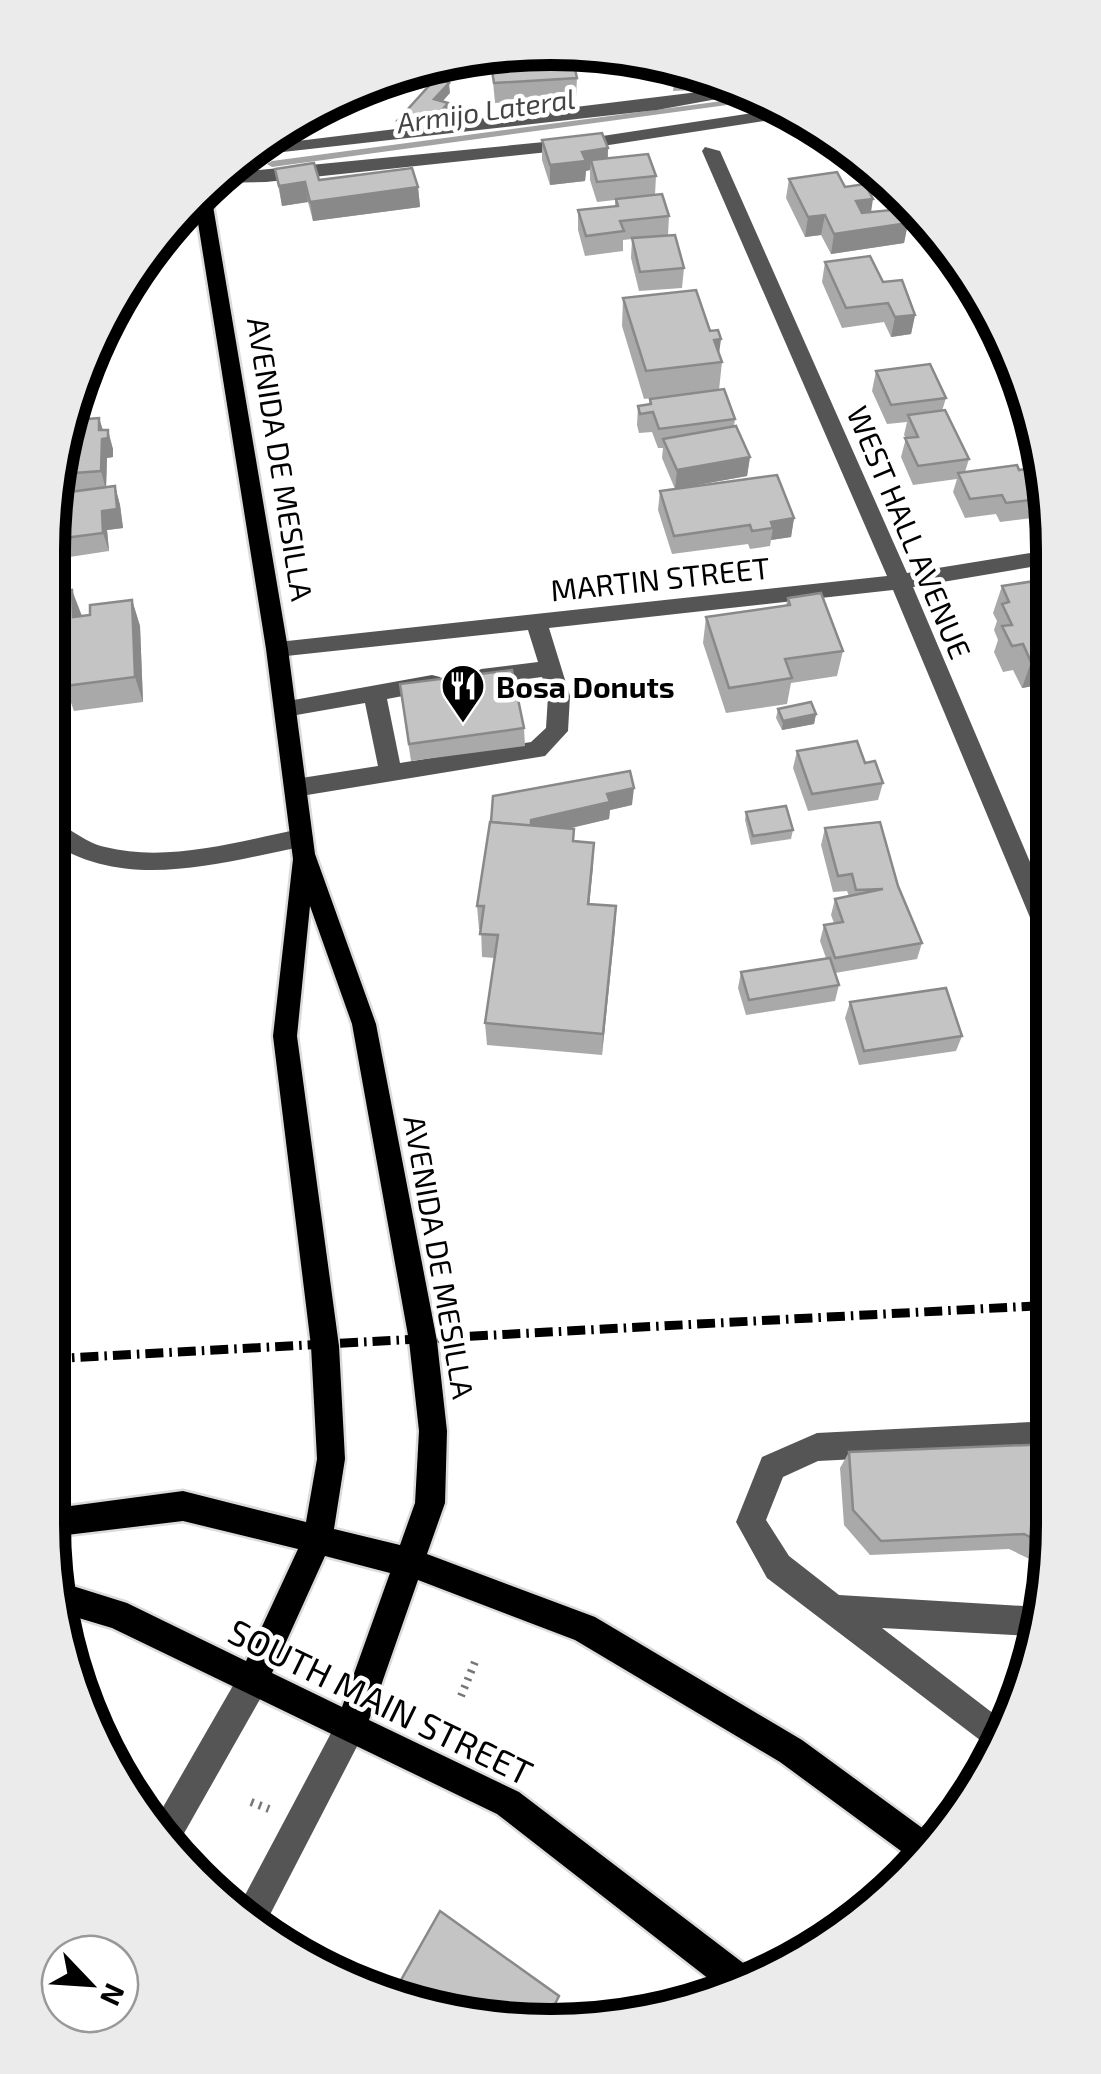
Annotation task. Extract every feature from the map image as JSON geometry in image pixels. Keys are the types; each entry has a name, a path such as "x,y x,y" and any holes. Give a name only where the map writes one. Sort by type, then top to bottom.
{"main road":[{"name":"AVENIDA DE MESILLA","path":"205,210 277,649 302,846 285,1036 326,1346 332,1459 318,1540 253,1680"},
{"name":"AVENIDA DE MESILLA","path":"302,846 364,1024 423,1341 433,1431 430,1504 350,1729"},
{"path":"65,1521 183,1506 411,1563 584,1628 791,1752 916,1844"},
{"name":"SOUTH MAIN STREET","path":"71,1600 116,1614 508,1803 730,1974"}],"street":[{"path":"278,149 718,95"},
{"path":"239,178 576,144 766,116"},
{"name":"WEST HALL AVENUE","path":"711,151 900,582 1036,906"},
{"name":"MARTIN STREET","path":"277,649 900,582 1036,560"},
{"path":"295,788 536,750 558,730 559,696 536,621"},
{"path":"284,709 374,691 550,668"},
{"path":"374,691 391,774"},
{"path":"65,838 86,850 133,862 302,846"},
{"path":"990,1730 778,1567 751,1522 772,1467 817,1447 1036,1435"},
{"path":"835,1610 1026,1621"},
{"path":"170,1826 253,1680"},
{"path":"255,1909 350,1729"}],"path":[{"path":"461,1696 477,1657"},
{"path":"251,1802 270,1810"}],"building":[{"path":"574,66 577,78 494,83 492,71"},
{"path":"435,79 449,83 434,99 448,103 437,116 398,120"},
{"path":"602,133 608,148 582,152 586,161 550,165 542,140"},
{"path":"648,154 656,176 597,182 591,160"},
{"path":"314,163 319,180 412,168 418,187 310,202 305,182 279,186 275,169"},
{"path":"837,172 845,187 865,184 873,199 856,201 862,213 896,209 908,223 834,234 825,215 808,217 789,179"},
{"path":"662,194 669,216 620,221 624,231 586,236 578,210 618,206 616,199"},
{"path":"675,235 684,268 640,272 632,238"},
{"path":"870,256 883,282 902,280 915,315 895,317 888,303 846,308 825,262"},
{"path":"696,290 710,331 718,330 721,339 714,340 722,362 646,371 623,298"},
{"path":"930,364 946,398 891,405 876,371"},
{"path":"724,389 735,419 659,429 653,412 640,414 638,406 651,404 650,399"},
{"path":"945,410 969,459 918,466 905,438 918,437 908,415"},
{"path":"99,418 99,430 108,430 108,438 102,439 101,471 71,473 74,456 84,419"},
{"path":"736,426 750,457 677,470 663,439"},
{"path":"1017,465 1019,470 1029,468 1033,500 1006,503 1002,495 970,499 958,473"},
{"path":"777,475 794,518 771,522 773,528 752,531 750,525 674,536 660,491"},
{"path":"115,486 117,509 102,511 103,533 65,538 69,492"},
{"path":"1036,581 1036,661 1031,662 1023,644 1012,646 1002,626 1012,625 1002,604 1009,602 1002,586"},
{"path":"72,590 73,617 90,615 90,605 132,600 135,677 65,686 65,591"},
{"path":"821,593 843,651 785,659 792,678 729,688 706,617 790,605 788,598"},
{"name":"Bosa Donuts","path":"512,670 524,728 409,744 400,684"},
{"path":"811,702 816,714 783,721 778,709"},
{"path":"857,741 865,763 875,761 883,783 812,794 797,751"},
{"path":"630,771 634,788 607,794 610,802 531,820 531,826 491,822 493,796"},
{"path":"786,806 793,830 753,836 746,812"},
{"path":"490,822 574,829 573,841 594,843 588,904 616,906 603,1034 485,1023 498,935 480,934 484,906 477,906"},
{"path":"880,822 898,886 922,943 835,958 824,925 843,922 835,899 883,889 856,890 852,874 838,876 825,828"},
{"path":"830,958 839,985 749,1000 741,972"},
{"path":"946,988 962,1036 864,1051 850,1002"},
{"path":"1036,1445 1035,1540 1024,1534 881,1541 853,1510 849,1452"},
{"path":"440,1911 559,1996 553,2009 519,2008 456,2000 399,1984"}],"waterway":[{"name":"Armijo Lateral","path":"272,164 736,102"}],"railway":[{"path":"65,1358 1036,1306"}],"place":[{"name":"Bosa Donuts","path":"463,724"}]}
